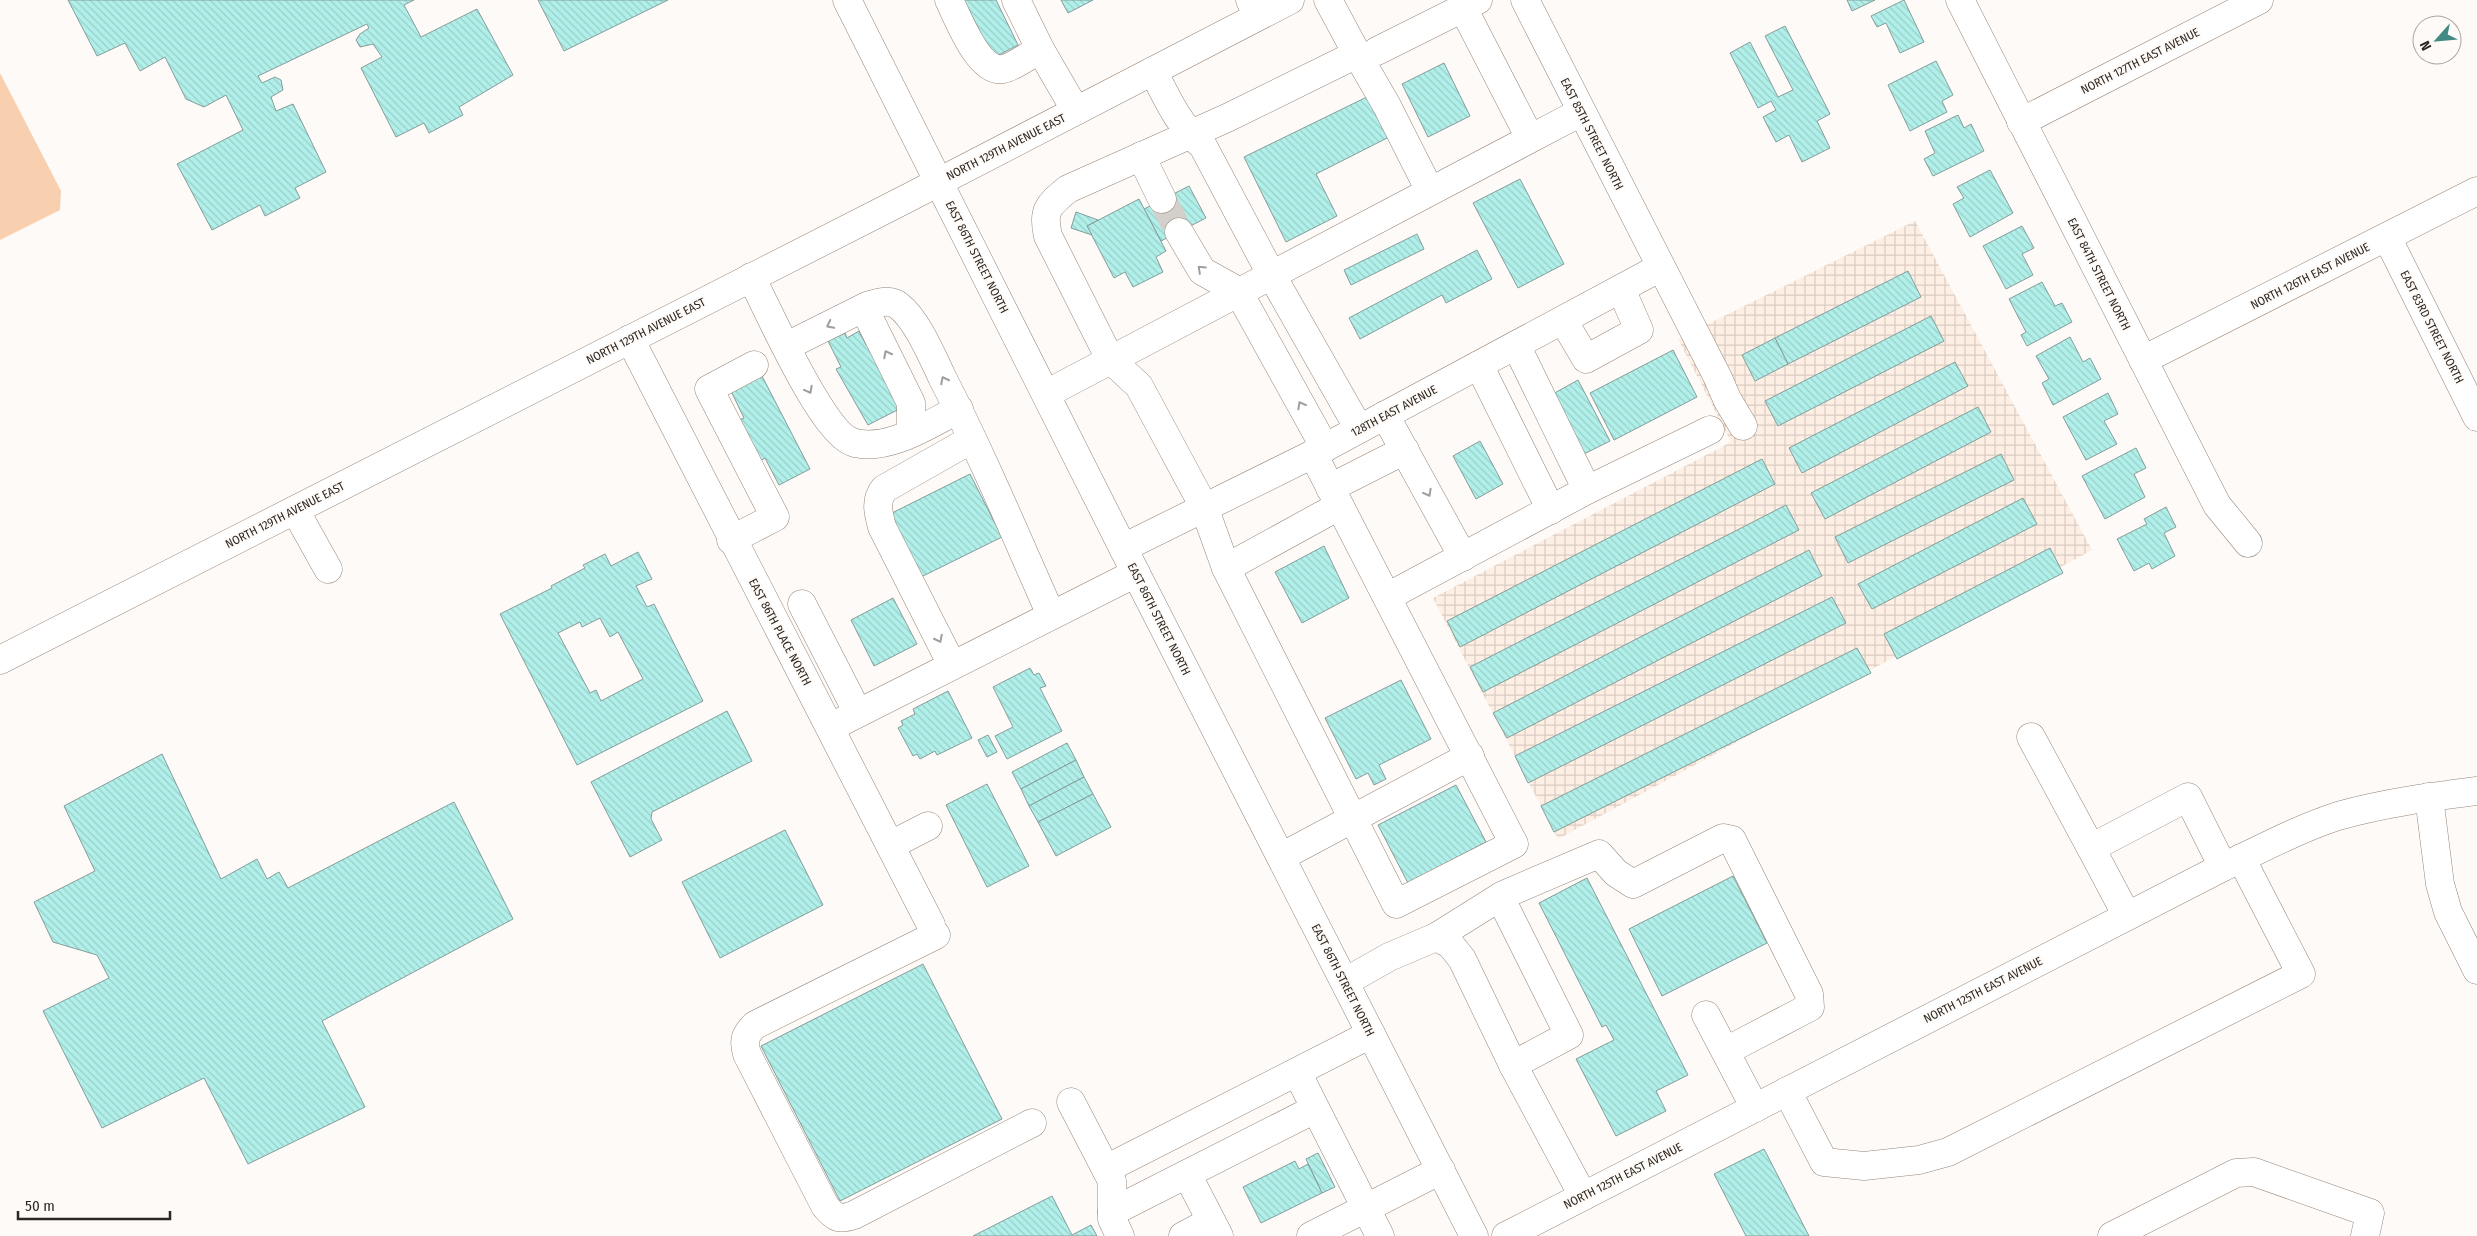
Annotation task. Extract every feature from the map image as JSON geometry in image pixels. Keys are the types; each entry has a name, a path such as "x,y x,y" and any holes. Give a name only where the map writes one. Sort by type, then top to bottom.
{"street":[{"name":"EAST 86TH STREET NORTH","path":"847,0 1123,548 1474,1236"},
{"path":"949,0 980,60 992,68 1003,69 1040,49"},
{"path":"1016,0 1040,49 1076,111"},
{"name":"NORTH 129TH AVENUE EAST","path":"0,660 1153,71 1254,8 1290,0"},
{"path":"1328,0 1367,52 1387,106 1430,191"},
{"name":"EAST 85TH STREET NORTH","path":"1525,0 1580,112 1718,378 1727,399 1743,426"},
{"name":"EAST 84TH STREET NORTH","path":"1960,0 2217,505 2248,543"},
{"name":"NORTH 127TH EAST AVENUE","path":"2022,122 2260,0"},
{"path":"1180,232 1202,271 1238,291 1319,451 1335,497 1514,844 1396,904 1226,568 1204,507 1139,386 1110,359 1048,236 1044,221 1047,209 1068,190 1471,4 1530,138"},
{"path":"1153,71 1189,134 1203,146 1271,274 1359,430"},
{"path":"1046,394 1580,112"},
{"path":"1141,156 1162,199"},
{"name":"NORTH 126TH EAST AVENUE","path":"2143,360 2477,191"},
{"name":"EAST 83RD STREET NORTH","path":"2387,237 2477,417"},
{"name":"128TH EAST AVENUE","path":"1123,548 1319,451 1661,268"},
{"path":"751,277 810,393 840,436 854,443 876,443 895,440 911,432 965,424"},
{"path":"1563,320 1586,359 1639,330 1621,289"},
{"path":"787,346 864,308 889,302 897,304 906,312 929,351 965,424 1051,615"},
{"path":"864,308 911,403 911,432"},
{"name":"EAST 86TH PLACE NORTH","path":"630,338 732,540 831,727 933,930 755,1025 746,1034 744,1044 747,1054 825,1206 834,1217 842,1219 854,1215 1032,1123"},
{"path":"1516,346 1587,490"},
{"path":"732,540 775,517 709,389 754,365"},
{"path":"1479,365 1551,510"},
{"path":"1385,416 1463,557"},
{"path":"952,665 882,527 877,510 878,497 884,489 965,424"},
{"path":"1387,597 1587,490 1710,430"},
{"path":"1226,568 1404,450"},
{"path":"295,510 328,569"},
{"path":"831,727 1136,572"},
{"path":"802,604 858,713"},
{"path":"2031,737 2127,916"},
{"path":"1280,857 1470,756"},
{"name":"NORTH 125TH EAST AVENUE","path":"1506,1236 2127,916 2283,838 2337,817 2392,803 2477,791"},
{"path":"2429,797 2440,884 2448,912 2477,970"},
{"path":"1786,1091 1824,1162 1864,1166 1919,1160 1948,1152 2300,974 2232,863 2188,798 2091,848"},
{"path":"891,845 928,826"},
{"path":"1344,982 1389,957 1436,937 1500,897 1599,854 1616,873 1633,884 1723,838 1732,840 1809,994 1810,1007 1726,1051"},
{"path":"1500,897 1569,1035 1513,1065"},
{"path":"1436,937 1450,944 1462,959 1513,1065 1583,1196"},
{"path":"1706,1015 1755,1108"},
{"path":"1106,1169 1371,1034"},
{"path":"1297,1072 1380,1236"},
{"path":"1071,1102 1112,1181 1116,1224 1187,1174 1315,1109"},
{"path":"1311,1236 1441,1170"},
{"path":"2112,1236 2236,1173 2254,1172 2370,1213 2365,1236"},
{"path":"1182,1236 1215,1229 1187,1174"}],"shaded area":[{"path":"0,73 61,191 60,210 0,240"},
{"path":"1915,221 2092,550 1558,839 1433,598 1731,442 1678,339"}],"building":[{"path":"68,0 414,0 404,5 421,37 477,9 513,75 459,107 463,115 429,133 424,123 396,137 361,68 382,57 373,44 360,47 356,40 360,34 369,28 367,24 258,76 262,83 275,77 281,80 283,90 271,97 276,111 293,104 326,172 295,188 300,198 265,216 260,205 212,230 177,164 243,130 226,95 204,107 186,99 165,57 140,71 125,43 97,56"},
{"path":"538,0 668,0 564,51"},
{"path":"964,0 996,0 1018,45 993,58"},
{"path":"1061,0 1093,0 1068,13"},
{"path":"1847,0 1875,0 1852,11"},
{"path":"1904,0 1924,42 1900,53 1886,23 1877,27 1871,16"},
{"path":"1785,26 1830,114 1817,121 1830,148 1802,162 1789,135 1776,142 1763,117 1776,110 1771,101 1758,108 1730,53 1750,42 1778,97 1793,90 1765,36"},
{"path":"1936,61 1953,95 1942,101 1947,112 1910,131 1888,85"},
{"path":"1444,63 1470,116 1428,137 1402,84"},
{"path":"1373,94 1393,135 1316,174 1337,216 1286,242 1244,157"},
{"path":"1958,115 1964,128 1971,124 1984,151 1933,176 1924,159 1935,153 1925,131"},
{"path":"1990,170 2013,213 1970,237 1953,204 1964,198 1957,187"},
{"path":"1520,179 1564,264 1518,288 1473,203"},
{"path":"1189,186 1206,218 1161,241 1144,209"},
{"path":"1139,199 1166,251 1156,257 1163,272 1133,287 1125,272 1114,278 1087,226"},
{"path":"1076,212 1098,220 1087,226 1092,235 1071,228"},
{"path":"2022,226 2034,248 2022,254 2033,275 2006,289 1983,246"},
{"path":"1417,234 1424,249 1351,285 1344,270"},
{"path":"1477,250 1492,279 1446,303 1442,295 1360,339 1349,318"},
{"path":"1908,271 1921,297 1788,364 1775,338"},
{"path":"2042,282 2055,306 2062,303 2072,322 2027,346 2021,335 2026,332 2009,299"},
{"path":"1931,316 1944,341 1778,426 1765,401"},
{"path":"859,331 866,345 872,342 905,406 868,425 836,369 841,367 828,341 845,333 847,338"},
{"path":"2070,337 2083,362 2090,358 2101,379 2053,405 2042,383 2049,379 2036,356"},
{"path":"1775,338 1788,364 1755,381 1742,355"},
{"path":"1673,350 1697,397 1614,440 1590,393"},
{"path":"1955,362 1968,386 1802,473 1789,448"},
{"path":"762,376 810,469 779,485 765,458 760,461 739,420 744,418 731,391"},
{"path":"1578,380 1610,441 1582,455 1551,395"},
{"path":"2108,393 2118,414 2104,421 2117,444 2086,460 2063,417"},
{"path":"1978,407 1991,432 1825,519 1811,493"},
{"path":"1480,441 1503,484 1476,499 1453,456"},
{"path":"2136,448 2146,468 2134,474 2145,497 2105,519 2082,476"},
{"path":"2001,454 2014,480 1848,563 1835,537"},
{"path":"1762,459 1775,484 1460,647 1447,621"},
{"path":"970,474 1002,537 919,578 888,515"},
{"path":"2023,498 2037,524 1872,609 1858,584"},
{"path":"1786,505 1799,530 1483,692 1470,667"},
{"path":"2166,507 2176,527 2164,533 2175,556 2152,569 2149,563 2134,571 2117,539 2147,524 2144,519"},
{"path":"1324,546 1349,598 1302,623 1275,572"},
{"path":"2050,548 2063,573 1897,659 1884,634"},
{"path":"1809,550 1822,576 1507,738 1493,713"},
{"path":"638,552 652,579 636,586 647,607 654,604 703,701 577,765 500,614 552,588 551,586 585,568 583,565 605,554 611,566","holes":["600,618 610,637 618,632 643,679 601,701 596,690 590,693 558,633 580,622 582,627"]},
{"path":"1832,597 1846,623 1528,783 1515,756"},
{"path":"893,598 917,644 874,666 851,620"},
{"path":"1857,648 1871,673 1554,832 1541,806"},
{"path":"1030,668 1034,675 1039,673 1046,686 1040,688 1062,731 1007,759 995,736 1013,727 993,687"},
{"path":"1401,680 1431,739 1379,765 1386,779 1374,785 1368,773 1356,779 1325,718"},
{"path":"948,691 972,738 937,755 935,751 920,759 917,754 913,756 898,728 903,725 901,721 915,714 913,709"},
{"path":"727,711 752,761 652,812 651,819 662,840 630,857 591,782"},
{"path":"988,735 997,752 987,757 978,740"},
{"path":"1067,743 1076,760 1021,789 1012,772"},
{"path":"162,754 221,879 257,859 267,879 279,872 288,888 454,802 513,919 322,1021 365,1107 248,1164 204,1078 102,1128 43,1011 109,978 97,955 53,942 34,902 95,871 64,806"},
{"path":"1076,760 1084,777 1029,806 1021,789"},
{"path":"1084,777 1093,794 1038,822 1029,806"},
{"path":"987,784 1029,866 987,887 946,805"},
{"path":"1456,785 1486,842 1408,883 1378,825"},
{"path":"1093,794 1111,827 1056,856 1038,822"},
{"path":"785,830 823,905 720,958 682,882"},
{"path":"1733,876 1767,943 1662,996 1629,929"},
{"path":"1587,878 1688,1075 1656,1091 1666,1111 1616,1136 1576,1059 1614,1040 1606,1025 1602,1027 1539,903"},
{"path":"923,964 1002,1119 840,1201 761,1046"},
{"path":"1764,1149 1809,1236 1746,1236 1714,1174"},
{"path":"1318,1153 1335,1187 1322,1193 1306,1159"},
{"path":"1295,1161 1299,1169 1308,1164 1322,1193 1261,1223 1243,1187"},
{"path":"1052,1196 1072,1235 1091,1225 1097,1236 973,1236"}],"tunnel":[{"path":"1162,199 1179,232"}]}
